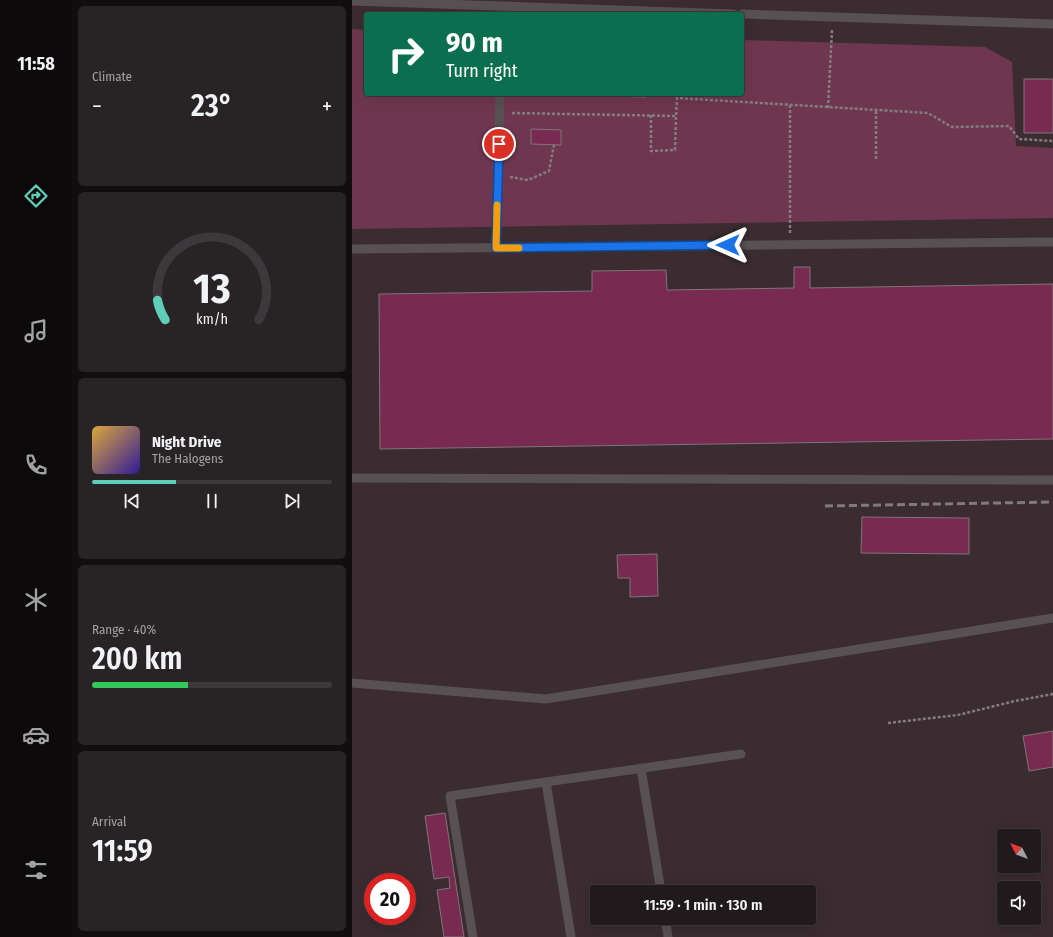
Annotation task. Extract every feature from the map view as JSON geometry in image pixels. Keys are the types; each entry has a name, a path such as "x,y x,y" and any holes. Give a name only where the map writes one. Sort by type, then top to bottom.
{"lane":[{"path":"352,2 503,10 618,12"},
{"path":"744,14 1053,24"},
{"path":"496,248 500,96"},
{"path":"352,250 1053,242"},
{"path":"352,478 1053,480"},
{"path":"352,683 546,698 1053,618"},
{"path":"473,937 450,796 741,754"},
{"path":"641,768 660,885"},
{"path":"546,782 571,937"},
{"path":"666,925 668,937"}],"path":[{"path":"828,108 832,17"},
{"path":"651,115 651,151 675,150 677,98 928,114 952,127 1009,126 1019,139 1053,141"},
{"path":"790,105 790,245"},
{"path":"876,110 876,161"},
{"path":"500,113 676,116"},
{"path":"498,175 528,180 549,171 554,145"},
{"path":"888,723 958,715 1015,701 1053,694"}],"shaded area":[{"path":"352,0 1053,0 1053,937 352,937"},
{"path":"352,29 364,30 364,96 744,96 744,40 985,47 1012,62 1016,146 1053,148 1053,218 352,229"}],"building":[{"path":"1024,79 1053,79 1053,133 1024,133"},
{"path":"608,96 646,96 646,97"},
{"path":"531,129 561,130 561,145 531,144"},
{"path":"794,267 810,267 810,288 1053,284 1053,439 380,449 379,294 592,291 592,271 666,270 667,290 794,288"},
{"path":"862,517 969,518 969,554 861,553"},
{"path":"657,554 658,596 630,597 630,578 618,578 617,555"},
{"path":"1053,731 1053,767 1029,771 1023,736"},
{"path":"445,813 464,937 444,937 437,890 450,888 449,877 434,879 425,816"}],"railway":[{"path":"825,506 1053,502"}],"slow traffic":[{"path":"497,205 496,248 519,248"}],"route":[{"path":"499,144 496,248 728,245"}]}
